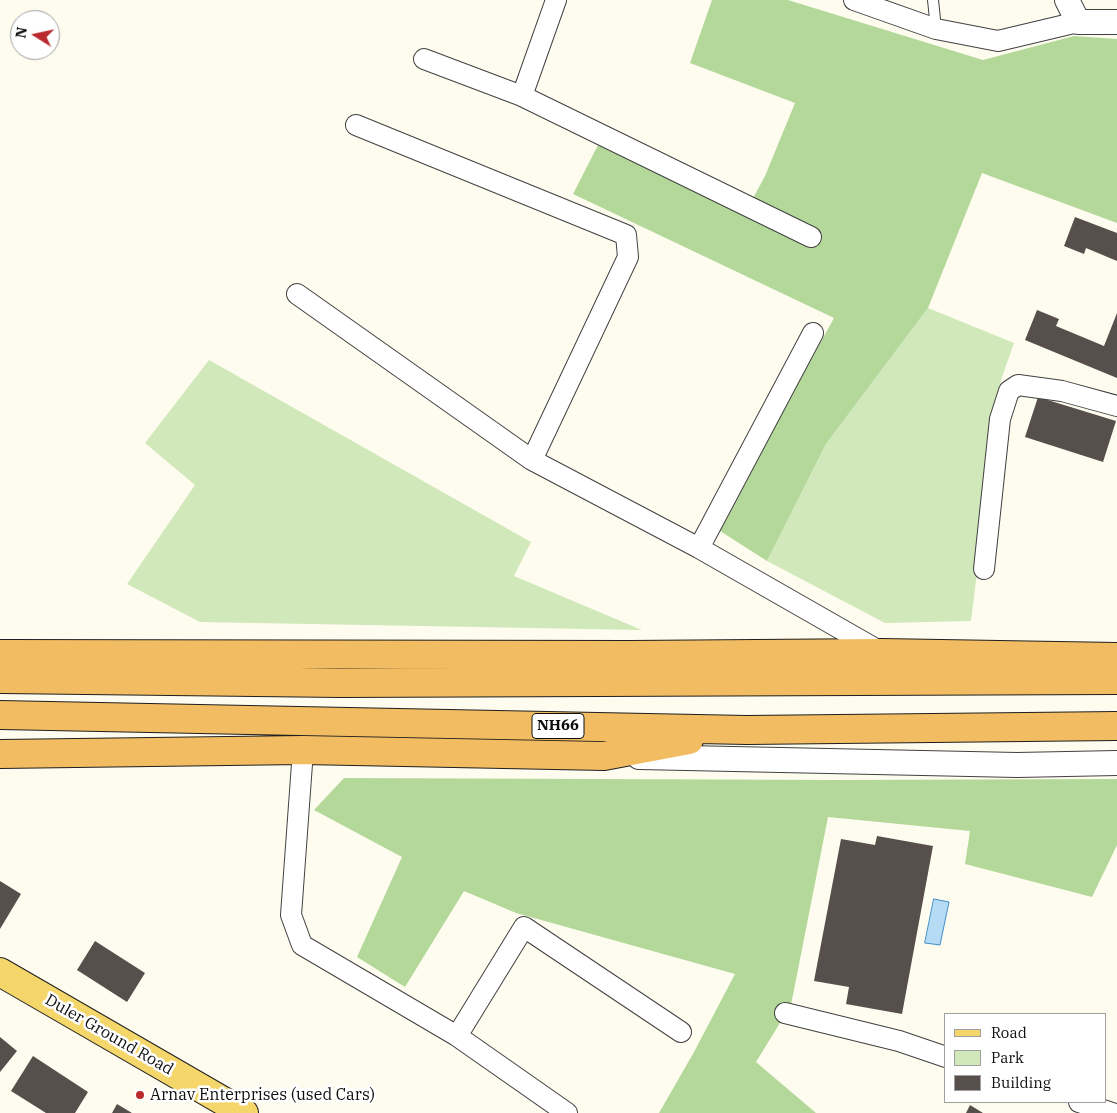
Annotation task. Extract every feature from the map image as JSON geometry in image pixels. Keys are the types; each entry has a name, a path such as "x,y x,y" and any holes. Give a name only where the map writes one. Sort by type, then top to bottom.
{"highway":[{"path":"0,654 639,655 882,653 1117,657"},
{"path":"0,679 340,683 1117,680"},
{"name":"NH66","path":"0,716 747,730 1117,726"},
{"path":"0,754 303,750 604,756 747,730"}],"main road":[{"name":"Duler Ground Road","path":"0,972 240,1112"}],"street":[{"path":"522,96 556,0"},
{"path":"854,0 936,29 998,41 1078,22 1117,22"},
{"path":"1067,0 1078,22"},
{"path":"424,59 522,96 811,237"},
{"path":"356,125 626,235 628,257 532,460"},
{"path":"297,294 532,460 699,548 882,653"},
{"path":"699,548 813,333"},
{"path":"984,569 1000,419 1009,391 1018,385 1062,391 1117,406"},
{"path":"303,750 291,915 302,946 457,1036 567,1113"},
{"path":"604,756 1008,764 1117,763"},
{"path":"457,1036 524,927 681,1032"},
{"path":"785,1013 899,1041 944,1056"},
{"path":"1082,1103 1112,1113"}],"lane":[{"path":"932,0 936,29"}],"green space":[{"path":"712,0 788,0 983,60 1074,36 1117,39 1117,223 982,173 928,308 826,444 767,561 717,529 834,318 573,194 598,145 744,215 765,176 795,103 690,63"},
{"path":"928,308 1014,343 1001,380 971,621 885,623 767,561 826,444"},
{"path":"209,360 531,542 514,576 642,630 200,622 127,584 195,485 145,443"},
{"path":"344,778 1117,779 1117,845 1092,897 965,864 970,831 828,817 791,1005 756,1062 816,1113 659,1113 735,974 516,913 464,891 405,987 357,957 402,857 314,810"}],"water":[{"path":"934,899 949,902 940,945 925,943"}],"building":[{"path":"1075,217 1117,233 1117,261 1086,248 1084,254 1064,246"},
{"path":"1037,310 1059,319 1056,326 1104,346 1117,313 1117,378 1025,340"},
{"path":"1038,397 1116,421 1103,462 1025,437"},
{"path":"877,836 933,846 902,1014 846,1004 849,987 814,981 841,839 875,845"},
{"path":"0,881 21,894 0,929"},
{"path":"95,941 145,973 127,1002 77,970"},
{"path":"0,1037 17,1051 0,1072"},
{"path":"33,1056 88,1092 75,1113 46,1113 11,1091"},
{"path":"117,1104 132,1113 112,1113"},
{"path":"970,1105 983,1113 966,1113"}],"place":[{"name":"Arnav Enterprises (used Cars)","path":"140,1095"}]}
